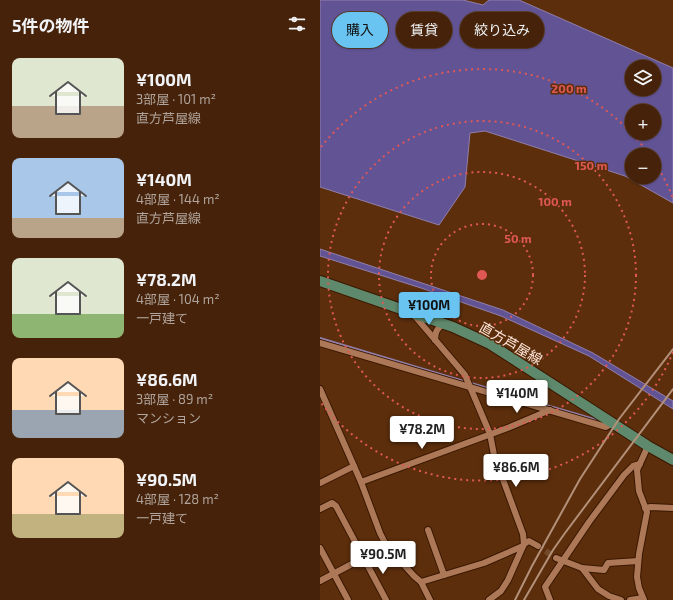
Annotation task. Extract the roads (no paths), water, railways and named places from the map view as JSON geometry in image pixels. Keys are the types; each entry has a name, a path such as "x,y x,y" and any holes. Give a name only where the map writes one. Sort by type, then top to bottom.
{"main road":[{"name":"直方芦屋線","path":"320,281 444,324 490,344 613,424 673,460"}],"street":[{"path":"413,314 466,375 490,434 494,455 523,534 524,545 508,580 501,590 489,600"},
{"path":"435,340 435,333 439,327 444,324"},
{"path":"320,343 606,427 613,424"},
{"path":"320,389 361,482 380,534 395,557 421,582 430,600"},
{"path":"361,482 550,410"},
{"path":"630,600 643,599 637,577 638,561 647,512 639,491 637,480 638,470 648,446"},
{"path":"550,600 545,587 559,559 624,475 633,466 640,464"},
{"path":"320,483 354,466"},
{"path":"320,510 332,503 336,506 386,600"},
{"path":"645,508 673,508"},
{"path":"428,530 444,575"},
{"path":"421,582 484,564 524,545 529,541 538,546"},
{"path":"320,548 348,600"},
{"path":"320,581 363,558"},
{"path":"559,559 582,568 604,570 608,563 638,561"},
{"path":"582,568 598,589 609,596 621,600"}],"waterway":[{"path":"320,338 467,382"},
{"path":"471,383 601,421"}],"tunnel":[{"path":"538,546 556,558"}],"railway":[{"path":"515,600 580,479 619,419 673,349"},
{"path":"524,600 553,550 565,533 673,389"}]}
